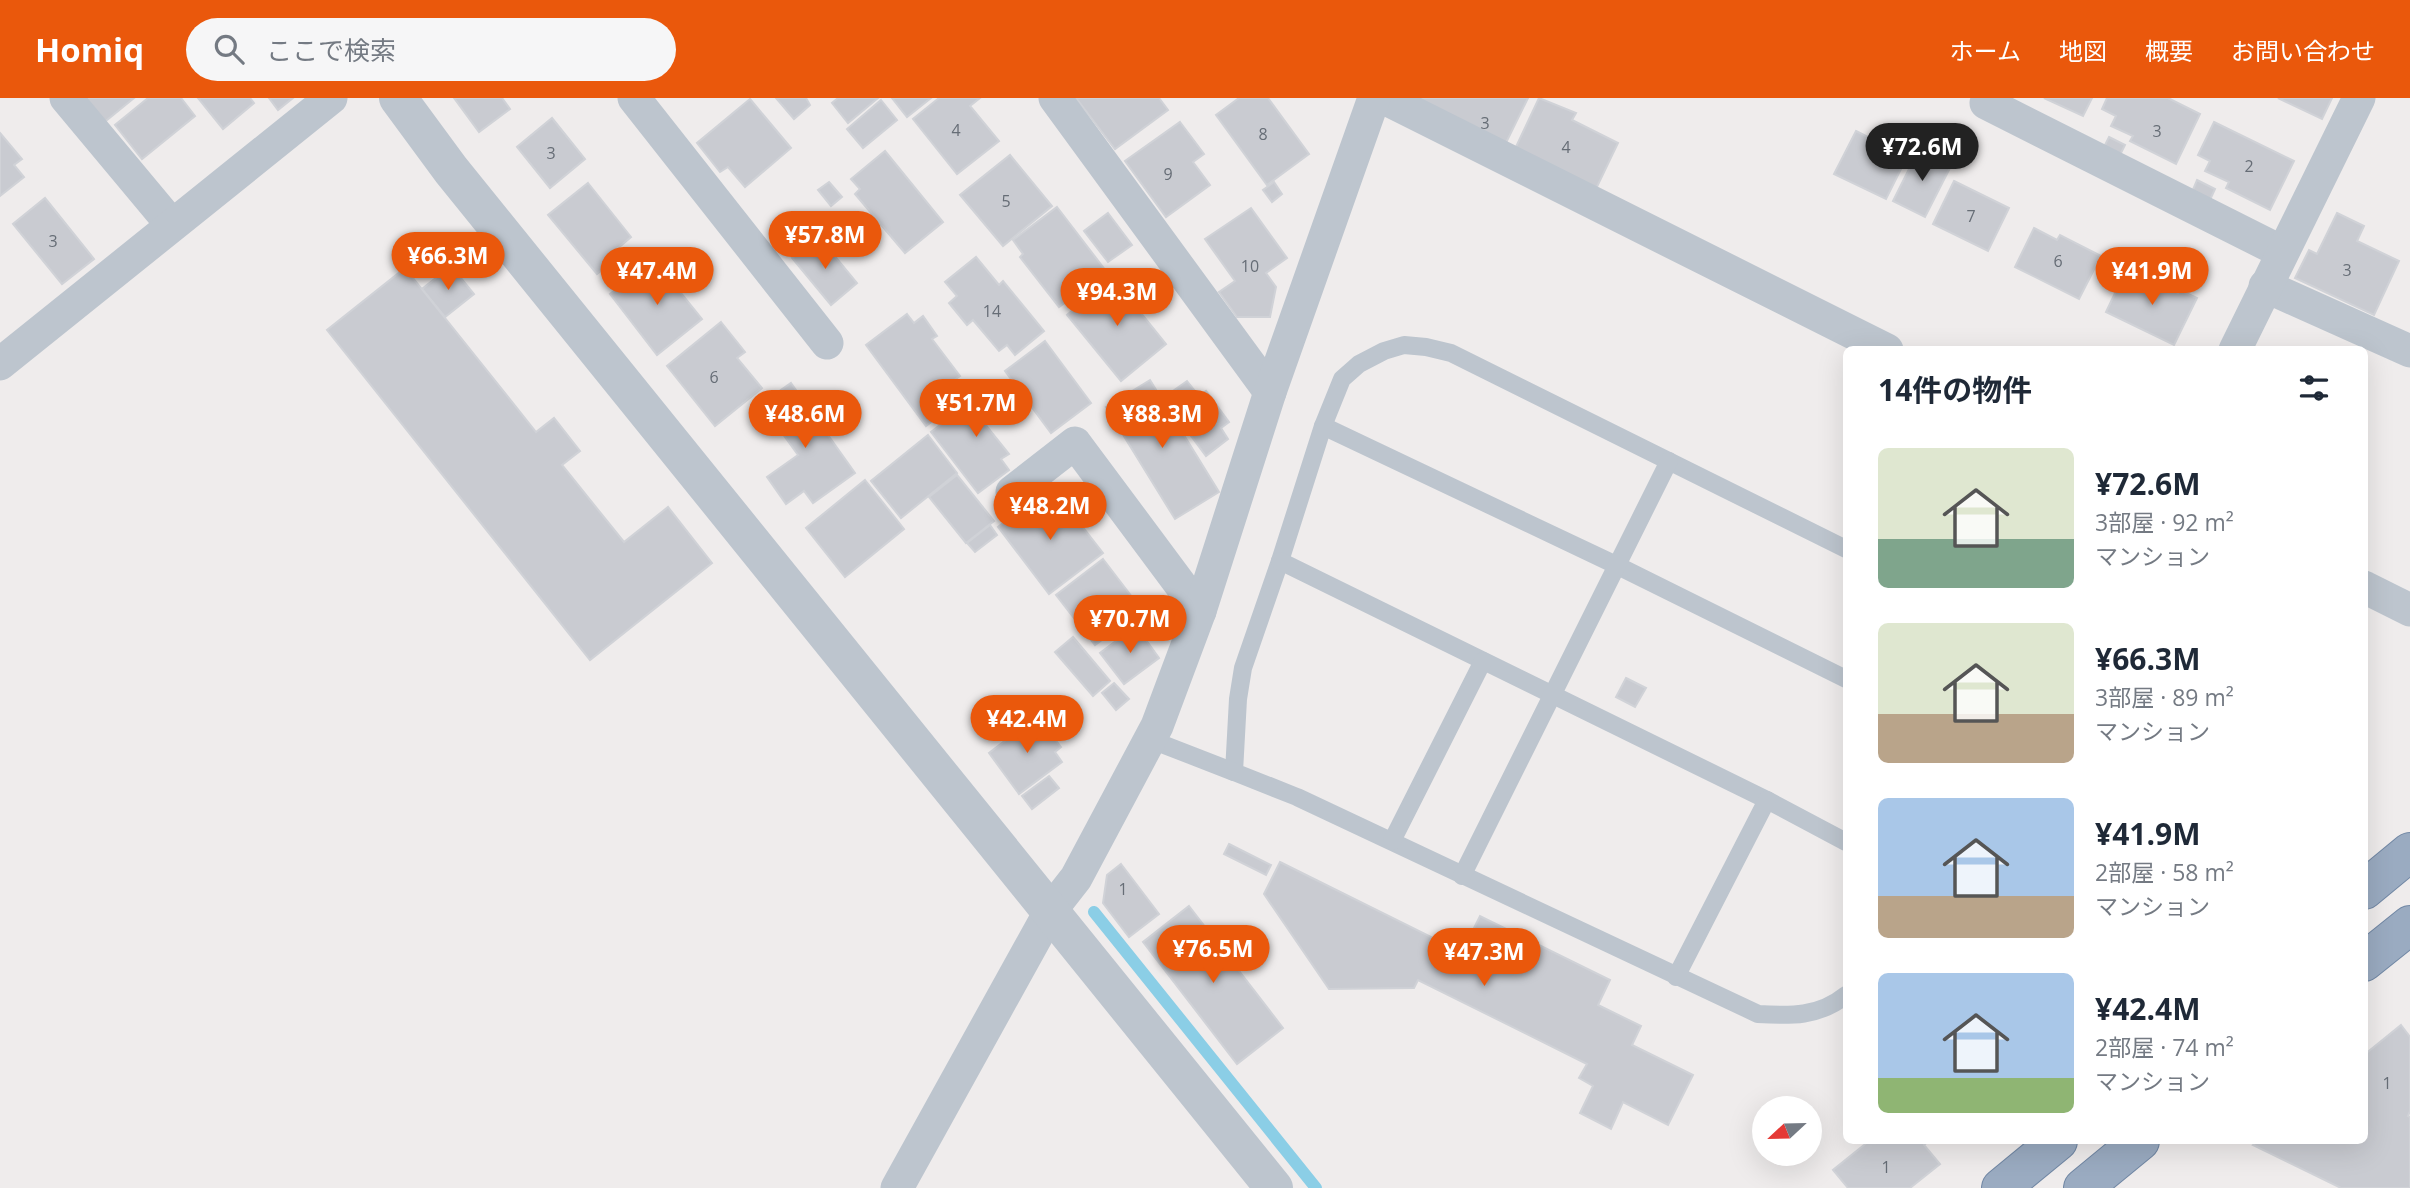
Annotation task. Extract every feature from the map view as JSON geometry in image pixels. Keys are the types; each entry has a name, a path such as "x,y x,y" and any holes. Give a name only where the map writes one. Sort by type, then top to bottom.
{"highway":[{"path":"2368,887 2410,852"},
{"path":"2368,959 2410,925"},
{"path":"2001,1188 2054,1144"},
{"path":"2083,1188 2136,1144"}],"street":[{"path":"66,98 172,225"},
{"path":"0,364 331,98"},
{"path":"397,98 452,170 1274,1188"},
{"path":"634,98 827,344"},
{"path":"1055,98 1270,392"},
{"path":"897,1188 1051,910 1076,878 1157,726 1200,611 1270,392 1374,98"},
{"path":"1384,98 1879,346"},
{"path":"2237,346 2359,98"},
{"path":"1986,103 2282,252"},
{"path":"2265,286 2410,351"},
{"path":"1012,492 1075,443 1200,611"},
{"path":"2368,589 2410,610"}],"lane":[{"path":"1234,772 1243,668 1323,426 1342,379 1359,364 1384,351 1404,345 1451,353 1843,548"},
{"path":"1323,426 1616,565 1843,678"},
{"path":"1462,876 1669,461"},
{"path":"1280,561 1767,800 1843,840"},
{"path":"1392,841 1483,661"},
{"path":"1149,739 1297,797 1758,1014 1793,1016 1822,1009 1843,997"},
{"path":"1676,977 1767,800"}],"building":[{"path":"81,98 134,98 102,124"},
{"path":"148,98 181,98 195,116 142,159 115,125"},
{"path":"198,98 250,98 254,103 223,129"},
{"path":"269,98 293,98 278,110"},
{"path":"454,98 502,98 510,109 479,132"},
{"path":"776,98 806,98 810,105 794,119"},
{"path":"838,98 878,98 848,123 832,103"},
{"path":"892,98 931,98 907,117"},
{"path":"939,98 980,98 970,106 999,141 957,174 913,119"},
{"path":"1076,98 1159,98 1168,110 1115,149"},
{"path":"1239,98 1268,98 1309,154 1267,185 1216,115"},
{"path":"1403,98 1528,98 1504,147"},
{"path":"1539,98 1576,113 1572,120 1618,143 1595,191 1514,151"},
{"path":"2044,98 2092,98 2083,116"},
{"path":"2107,98 2168,98 2200,114 2176,164 2130,141 2133,136 2111,126 2116,116 2102,109"},
{"path":"2278,98 2332,98 2322,119"},
{"path":"750,99 791,148 745,187 728,167 720,172 697,143"},
{"path":"881,100 897,120 863,148 847,129"},
{"path":"552,118 585,159 550,188 517,147"},
{"path":"1180,122 1204,154 1193,162 1210,185 1166,217 1125,161"},
{"path":"2214,122 2294,161 2270,210 2226,188 2229,182 2205,171 2210,161 2198,155"},
{"path":"1856,131 1907,157 1886,199 1834,174"},
{"path":"0,133 22,159 14,165 24,177 0,196"},
{"path":"2109,137 2125,145 2120,155 2104,147"},
{"path":"1919,149 1952,164 1925,217 1893,201"},
{"path":"885,151 943,222 905,253 855,194 860,189 851,179"},
{"path":"1010,155 1052,206 1003,246 960,195"},
{"path":"2197,180 2215,189 2210,200 2192,192"},
{"path":"1954,181 2009,208 1988,251 1933,224"},
{"path":"829,182 842,197 831,206 818,190"},
{"path":"1274,182 1282,194 1272,202 1263,190"},
{"path":"588,183 631,237 611,254 615,259 597,274 548,215"},
{"path":"45,198 94,259 62,284 13,224"},
{"path":"1057,207 1106,271 1059,307 1020,257 1023,254 1013,240"},
{"path":"1251,208 1287,258 1266,273 1276,287 1270,317 1237,317 1219,292 1235,281 1205,239"},
{"path":"1108,213 1132,245 1108,262 1084,231"},
{"path":"2337,213 2364,226 2357,241 2399,261 2374,315 2295,278 2309,250 2317,254"},
{"path":"2034,228 2057,240 2060,235 2101,256 2079,299 2015,267"},
{"path":"819,237 857,283 831,305 792,258"},
{"path":"976,257 999,285 1003,281 1044,331 1015,355 1007,345 999,351 973,320 967,325 949,303 957,296 945,282"},
{"path":"650,263 660,274 669,267 685,288 680,292 702,319 657,355 610,294"},
{"path":"451,266 474,294 445,317 422,289"},
{"path":"405,268 536,432 554,418 580,451 562,465 624,542 668,507 712,563 590,660 327,330"},
{"path":"2125,272 2151,285 2153,281 2178,293 2180,290 2197,298 2174,345 2106,312"},
{"path":"1114,276 1143,310 1140,312 1166,344 1121,381 1067,315"},
{"path":"907,314 914,323 923,316 937,336 932,339 960,376 937,392 949,408 926,426 866,345"},
{"path":"721,322 745,352 737,358 762,388 715,426 667,366"},
{"path":"1045,341 1091,403 1051,433 1005,371"},
{"path":"1150,380 1219,492 1175,519 1106,407"},
{"path":"1187,381 1199,396 1206,391 1229,422 1221,428 1228,439 1206,456 1163,398"},
{"path":"791,383 855,473 813,503 804,491 786,504 767,477 798,455 761,404"},
{"path":"995,383 1010,402 984,423 1009,454 1001,459 1009,470 978,493 931,432"},
{"path":"928,435 957,473 901,518 871,481"},
{"path":"957,475 994,521 966,543 929,497"},
{"path":"865,480 904,529 845,577 806,528"},
{"path":"1040,494 1049,506 1060,498 1103,553 1049,594 998,527"},
{"path":"990,525 997,535 975,552 967,543"},
{"path":"1103,559 1142,610 1095,645 1056,595"},
{"path":"1136,626 1159,658 1124,684 1100,653"},
{"path":"1073,637 1110,681 1093,696 1055,652"},
{"path":"1626,678 1646,688 1635,707 1616,697"},
{"path":"1114,683 1129,699 1116,710 1102,693"},
{"path":"1037,716 1061,747 1055,752 1062,762 1019,794 989,753"},
{"path":"1049,776 1059,788 1032,809 1022,796"},
{"path":"1229,844 1271,865 1266,875 1224,854"},
{"path":"1280,862 1457,950 1463,937 1468,940 1480,916 1610,980 1598,1005 1641,1026 1632,1045 1693,1075 1668,1125 1623,1102 1611,1129 1580,1113 1593,1086 1579,1078 1587,1064 1418,980 1414,988 1329,989 1264,894"},
{"path":"1121,864 1159,914 1129,937 1103,903 1107,875"},
{"path":"1189,906 1283,1028 1237,1064 1143,942"},
{"path":"2401,1025 2410,1037 2410,1188 2341,1188 2253,1145 2368,1144 2368,1052"},
{"path":"1865,1144 1925,1144 1940,1164 1910,1188 1848,1188 1833,1170"}],"waterway":[{"path":"1094,912 1316,1188"}]}
